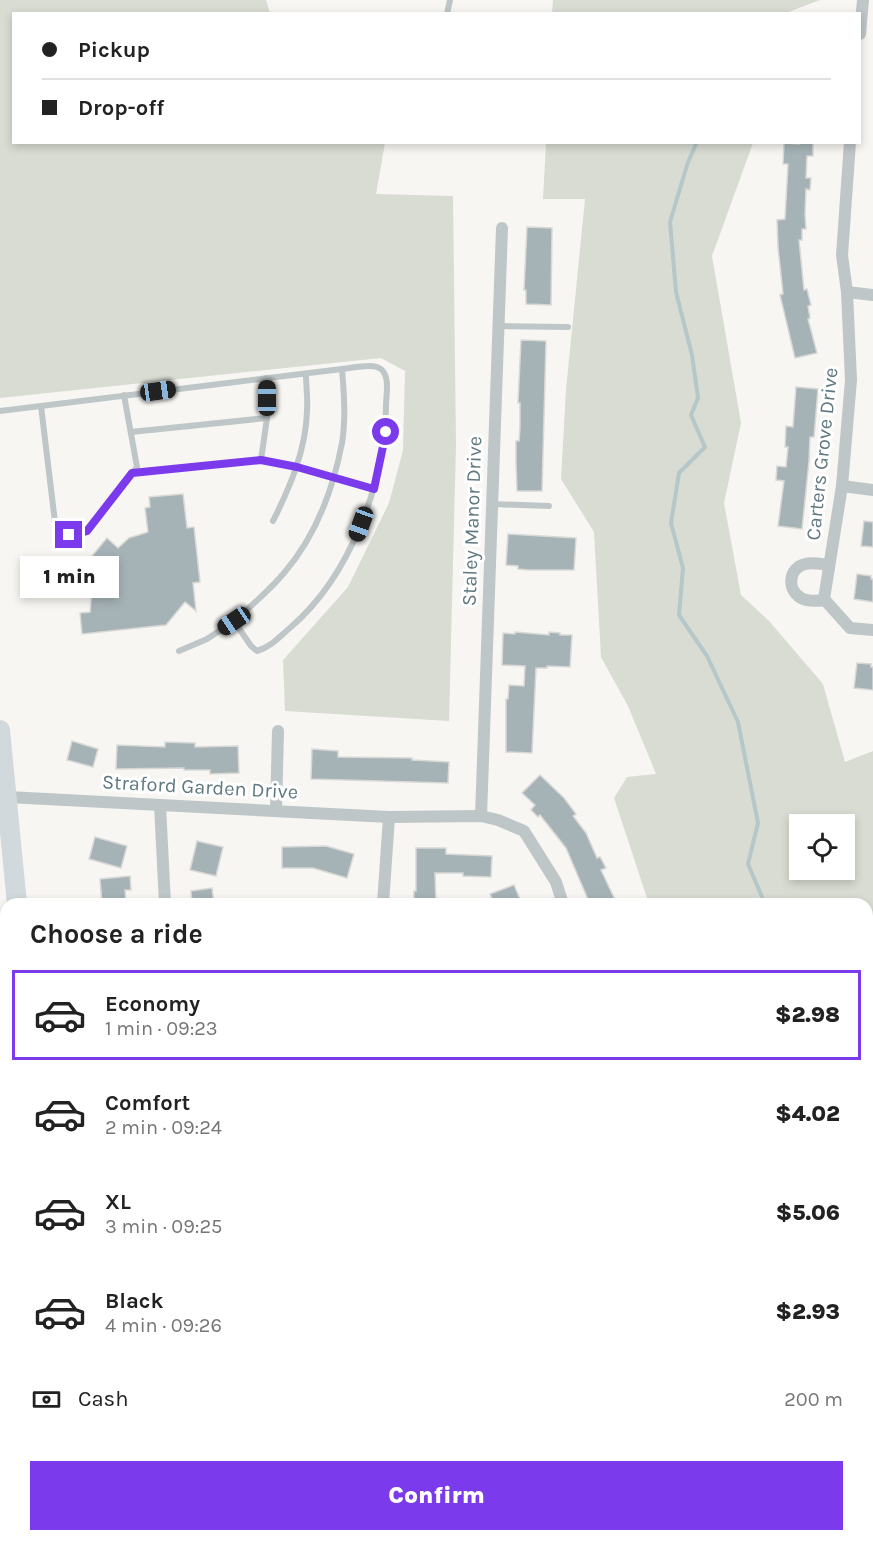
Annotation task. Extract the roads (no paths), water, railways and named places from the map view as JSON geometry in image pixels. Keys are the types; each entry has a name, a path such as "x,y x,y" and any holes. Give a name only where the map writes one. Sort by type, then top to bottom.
{"main road":[{"path":"0,730 16,898"}],"street":[{"path":"861,17 862,0"},
{"name":"Carters Grove Drive","path":"825,600 842,486 851,380 847,292 842,255 850,144"},
{"name":"Staley Manor Drive","path":"481,816 502,228"},
{"path":"847,292 873,295"},
{"path":"842,486 873,490"},
{"path":"830,565 806,563 796,568 791,578 792,588 801,598 815,601 825,600 849,627 873,630"},
{"path":"276,811 278,731"},
{"name":"Straford Garden Drive","path":"8,797 389,817 481,816 498,820 524,831 556,882 561,898"},
{"path":"159,805 165,898"},
{"path":"383,898 389,817"}],"lane":[{"path":"498,326 568,327"},
{"path":"0,411 342,369 374,366 381,368 386,376 386,432 374,489 355,542 302,617 266,648 257,651 251,646 234,621"},
{"path":"179,651 207,639 234,621 285,573 307,543 322,511 342,443 345,408 342,369"},
{"path":"273,521 297,467 304,438 307,411 306,374"},
{"path":"261,460 267,418 267,378"},
{"path":"41,406 55,522 69,535 87,531 136,467 124,395"},
{"path":"131,432 267,418"},
{"path":"132,473 261,460 297,467 374,489"},
{"path":"492,504 549,506"}],"waterway":[{"path":"696,144 688,162 670,222 676,292 692,355 698,398 691,415 705,447 679,473 671,523 683,568 679,615 707,656 738,722 758,823 748,864 762,898"}]}
